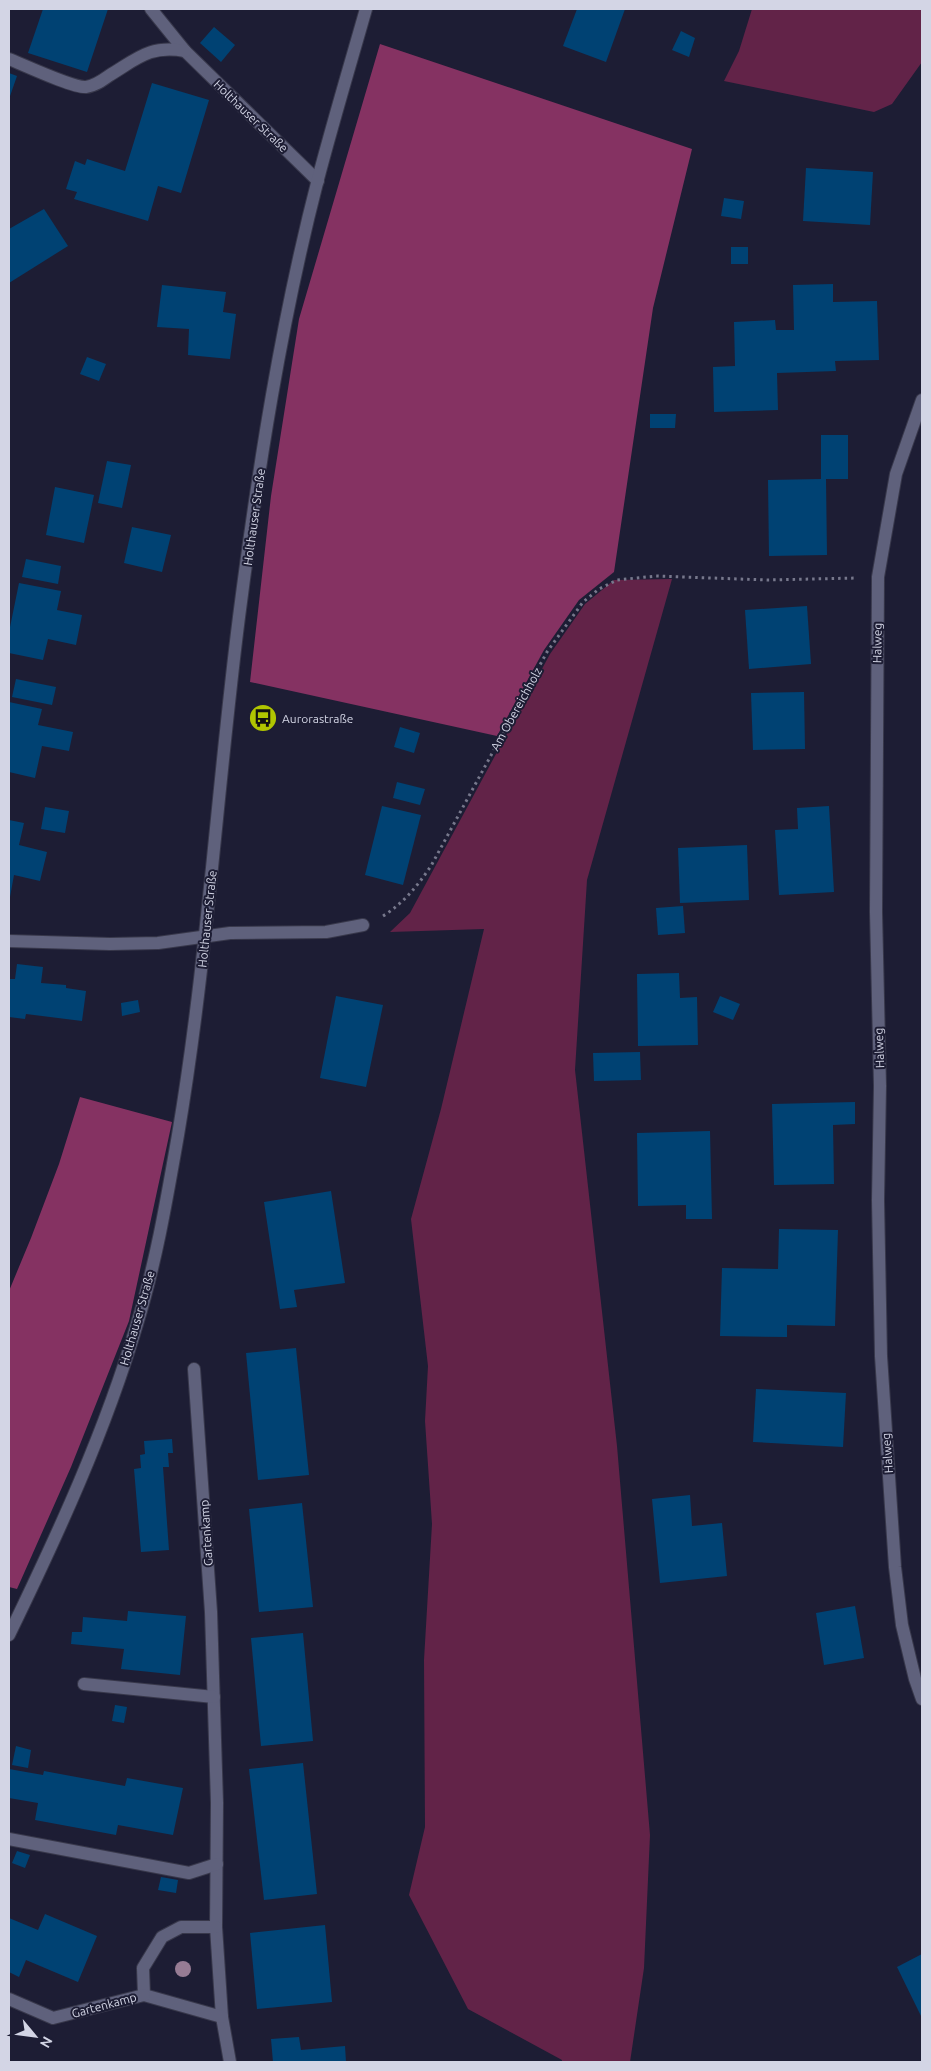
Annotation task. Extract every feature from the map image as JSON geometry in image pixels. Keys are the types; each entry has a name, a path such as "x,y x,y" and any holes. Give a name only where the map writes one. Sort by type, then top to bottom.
{"street":[{"name":"Holthauser Straße","path":"151,9 185,51 318,181"},
{"name":"Holthauser Straße","path":"9,1635 88,1463 112,1402 138,1322 156,1250 170,1181 186,1083 205,937 239,622 267,426 302,249 318,181 366,9"},
{"path":"9,59 72,84 86,87 97,83 148,52 160,49 185,51"},
{"name":"Halweg","path":"922,400 896,474 878,577 876,912 880,1086 878,1200 881,1356 895,1567 902,1625 915,1680 922,1699"},
{"path":"9,941 110,944 158,943 230,933 326,932 363,925"},
{"name":"Gartenkamp","path":"194,1369 211,1612 217,1864 216,1927 222,2017 230,2062"},
{"path":"84,1684 214,1697"},
{"path":"9,1839 189,1873 217,1864"},
{"name":"Gartenkamp","path":"144,1995 143,1968 162,1937 181,1927 216,1927"},
{"name":"Gartenkamp","path":"9,1999 53,2018 144,1995 222,2017"}],"path":[{"name":"Am Obereichholz","path":"363,925 385,915 418,886 431,866 547,652 583,602 599,589 617,580 656,576 767,580 878,577"}],"shaded area":[{"path":"752,9 922,9 922,62 892,104 874,112 724,81 739,51"},
{"path":"380,44 692,149 653,308 614,572 579,600 544,650 497,736 250,682 271,496 299,319"},
{"path":"672,579 587,880 575,1070 617,1446 650,1835 644,1968 630,2062 562,2062 562,2060 468,2009 409,1895 425,1827 424,1660 432,1524 425,1421 428,1366 411,1219 441,1109 484,929 390,932 410,913 550,654 585,604 614,580"},
{"path":"80,1097 172,1122 129,1321 71,1467 17,1589 9,1587 9,1291 59,1164"}],"building":[{"path":"43,9 108,9 87,72 28,53"},
{"path":"577,9 625,9 606,62 563,46"},
{"path":"214,27 235,45 221,62 200,43"},
{"path":"681,31 695,38 689,57 672,50"},
{"path":"9,73 17,76 9,99"},
{"path":"152,83 209,100 181,193 158,186 148,221 74,199 77,192 66,189 75,161 85,165 87,159 125,171"},
{"path":"806,168 873,172 870,225 803,221"},
{"path":"724,198 744,201 741,219 721,216"},
{"path":"44,209 68,246 9,283 9,229"},
{"path":"731,247 748,247 748,264 731,264"},
{"path":"833,284 833,302 877,301 879,360 835,361 836,371 777,373 778,410 714,412 713,367 735,366 734,322 775,320 776,330 794,330 793,285"},
{"path":"162,285 226,292 223,312 236,314 230,359 188,355 189,329 157,327"},
{"path":"87,357 106,364 99,381 80,374"},
{"path":"650,414 676,414 675,428 650,428"},
{"path":"821,435 848,435 848,479 826,479 827,555 769,556 768,480 821,479"},
{"path":"107,461 131,465 122,508 98,503"},
{"path":"55,487 94,495 84,543 46,535"},
{"path":"132,527 171,535 162,572 124,563"},
{"path":"26,559 61,566 58,584 22,577"},
{"path":"19,583 61,591 57,610 82,615 76,645 48,639 43,660 9,653 9,632"},
{"path":"807,606 811,664 749,669 745,610"},
{"path":"16,679 56,687 52,705 12,697"},
{"path":"804,692 805,749 753,750 751,693"},
{"path":"9,702 42,709 38,725 73,732 69,751 42,746 35,778 9,772"},
{"path":"400,727 420,733 414,753 394,747"},
{"path":"397,782 425,789 420,805 393,798"},
{"path":"382,806 421,815 403,885 365,875"},
{"path":"829,806 834,892 779,895 775,830 798,829 797,808"},
{"path":"45,807 69,811 65,833 41,829"},
{"path":"9,820 24,823 19,845 47,852 40,881 14,875 10,897"},
{"path":"747,845 749,900 680,903 678,848"},
{"path":"683,906 685,933 658,935 656,908"},
{"path":"17,964 43,967 41,983 66,985 66,988 86,991 82,1021 26,1014 25,1019 9,1017 9,979 15,979"},
{"path":"679,973 680,998 697,997 698,1045 638,1046 637,974"},
{"path":"336,996 383,1005 366,1087 320,1078"},
{"path":"720,996 740,1004 733,1020 713,1012"},
{"path":"138,1000 140,1012 122,1016 121,1003"},
{"path":"640,1052 641,1080 594,1081 593,1053"},
{"path":"855,1102 855,1124 833,1125 834,1184 774,1185 772,1104"},
{"path":"710,1131 712,1219 686,1219 686,1205 638,1206 637,1133"},
{"path":"331,1191 345,1283 294,1290 297,1307 280,1309 264,1202"},
{"path":"779,1229 838,1230 835,1326 787,1325 787,1337 720,1336 722,1268 778,1269"},
{"path":"296,1348 309,1475 258,1480 246,1353"},
{"path":"756,1389 846,1393 843,1447 753,1442"},
{"path":"172,1439 173,1453 168,1453 169,1467 163,1467 169,1550 141,1552 134,1469 141,1468 140,1455 145,1454 144,1441"},
{"path":"690,1495 692,1526 722,1523 727,1576 660,1583 652,1499"},
{"path":"302,1503 313,1607 259,1612 249,1509"},
{"path":"855,1606 864,1658 824,1665 816,1613"},
{"path":"128,1611 186,1616 180,1675 121,1669 124,1649 71,1644 72,1632 82,1632 83,1617 127,1621"},
{"path":"303,1633 313,1741 261,1746 251,1638"},
{"path":"115,1705 127,1707 124,1723 112,1721"},
{"path":"16,1746 31,1750 28,1768 12,1765"},
{"path":"303,1763 317,1894 264,1900 249,1769"},
{"path":"9,1769 43,1775 44,1771 125,1786 127,1778 183,1788 173,1835 118,1825 116,1835 35,1820 38,1803 9,1798"},
{"path":"17,1851 30,1855 25,1868 12,1863"},
{"path":"161,1877 178,1880 176,1893 158,1890"},
{"path":"45,1914 97,1936 78,1982 26,1960 19,1977 9,1972 9,1918 38,1930"},
{"path":"325,1925 332,2002 257,2009 250,1933"},
{"path":"922,1954 922,2018 897,1967"},
{"path":"299,2037 301,2050 345,2046 346,2062 273,2062 271,2039"}],"place":[{"name":"Aurorastraße","path":"263,718"}]}
